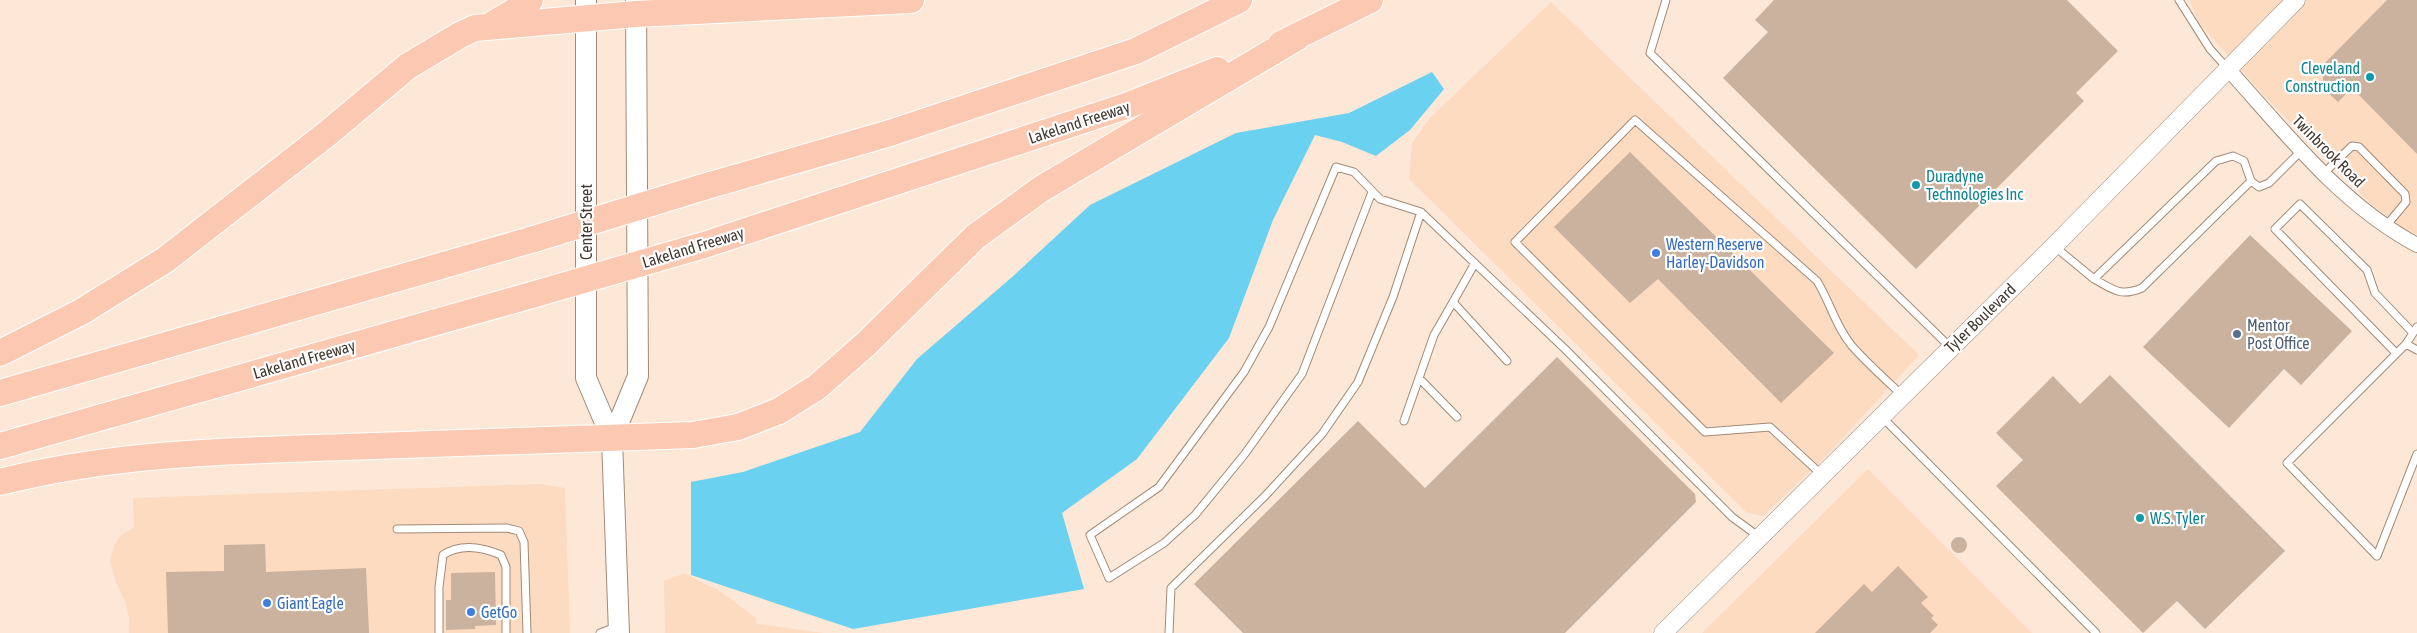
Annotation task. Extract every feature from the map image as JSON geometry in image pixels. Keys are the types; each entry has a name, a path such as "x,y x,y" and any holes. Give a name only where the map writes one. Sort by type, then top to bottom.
{"highway":[{"path":"488,26 522,7 530,0"},
{"path":"0,353 81,312 165,260 328,132 408,66 460,35 488,26 586,10 911,0"},
{"path":"0,393 534,239 700,188 890,133 1136,51 1239,0"},
{"name":"Lakeland Freeway","path":"0,446 704,245 1126,106 1296,38 1370,0"},
{"path":"0,482 28,475 139,456 255,450 612,439 693,435 738,427 779,411 818,387 866,344 975,236 1041,189 1296,38"}],"main road":[{"name":"Center Street","path":"613,631 612,439 638,376 636,7"},
{"name":"Center Street","path":"586,10 586,378 612,439"}],"street":[{"name":"Tyler Boulevard","path":"1662,633 1758,536 2054,246 2296,0"},
{"name":"Twinbrook Road","path":"2228,69 2301,151 2356,203 2386,226 2417,245"}],"lane":[{"path":"1666,0 1650,54 1950,348"},
{"path":"2179,0 2210,50 2228,69"},
{"path":"1821,474 1770,427 1705,432 1515,242 1635,120 1817,281 1827,298 1838,324 1852,345 1902,395"},
{"path":"2324,173 2352,146 2359,147 2405,194 2406,202 2386,226"},
{"path":"2094,279 2216,161 2233,156 2244,161 2251,181 2259,188 2270,183 2301,151"},
{"path":"1372,192 1302,374 1244,455 1195,515 1164,543 1108,578 1090,535 1159,487 1244,372 1270,327 1336,167 1354,172 1380,200 1421,212 1565,349 1732,517 1758,536"},
{"path":"2054,246 2094,279 2112,290 2128,294 2142,288 2251,181"},
{"path":"2396,353 2275,229 2300,204 2367,270 2375,293 2415,330 2406,344 2287,463 2377,556 2417,454"},
{"path":"1169,633 1171,588 1284,475 1322,434 1358,382 1393,297 1421,212"},
{"path":"1404,421 1434,335 1475,263"},
{"path":"1452,302 1508,361"},
{"path":"2406,344 2417,350"},
{"path":"1419,378 1457,418"},
{"path":"1881,416 2096,633"},
{"path":"396,529 507,528 519,531 524,542 526,633"},
{"path":"439,633 438,587 443,555 451,550 482,547 501,555 506,567 506,633"}],"shaded area":[{"path":"2190,0 2417,0 2417,234 2404,229 2370,203 2270,102 2198,22"},
{"path":"1551,2 1919,355 1826,456 1763,516 1747,513 1409,179 1412,143 1430,118"},
{"path":"1868,469 2032,633 1702,633"},
{"path":"540,484 565,488 570,633 129,633 129,618 126,604 115,580 110,560 114,546 121,535 134,527 133,498"},
{"path":"685,573 717,589 756,618 757,624 824,633 665,633 664,581"}],"water":[{"path":"1432,72 1444,89 1410,130 1376,156 1342,142 1315,135 1273,220 1229,338 1137,459 1062,513 1084,589 853,629 691,575 691,482 743,472 860,432 917,359 1011,278 1090,205 1236,133 1349,113"}],"building":[{"name":"Duradyne Technologies Inc","path":"1774,0 2067,0 2118,51 2076,93 2084,101 1916,269 1723,78 1768,32 1755,20"},
{"name":"Cleveland Construction","path":"2387,0 2417,0 2417,154 2352,88 2338,102 2323,88 2323,65"},
{"name":"Western Reserve Harley-Davidson","path":"1630,152 1834,353 1781,403 1658,279 1630,303 1554,227"},
{"path":"2250,235 2352,331 2301,385 2284,369 2229,428 2143,347"},
{"path":"1557,357 1695,494 1696,502 1565,633 1243,633 1194,584 1358,421 1425,488"},
{"name":"W.S. Tyler","path":"2110,375 2285,551 2205,629 2177,601 2143,633 1996,486 2023,460 1996,433 2053,376 2080,404"},
{"path":"1959,537 1965,539 1967,545 1965,551 1959,553 1953,551 1951,545 1953,539"},
{"name":"Giant Eagle","path":"265,544 266,572 366,568 369,633 168,633 166,572 224,571 224,545"},
{"path":"1898,566 1928,597 1921,603 1934,616 1931,618 1938,625 1930,633 1815,633 1864,584 1872,592"},
{"name":"GetGo","path":"495,572 496,625 475,626 475,629 446,630 446,600 451,600 451,573"}],"place":[{"name":"Cleveland Construction","path":"2370,77"},
{"name":"Duradyne Technologies Inc","path":"1916,185"},
{"name":"Western Reserve Harley-Davidson","path":"1656,253"},
{"name":"Mentor Post Office","path":"2237,334"},
{"name":"W.S. Tyler","path":"2140,518"},
{"name":"Giant Eagle","path":"267,603"},
{"name":"GetGo","path":"471,612"}]}
